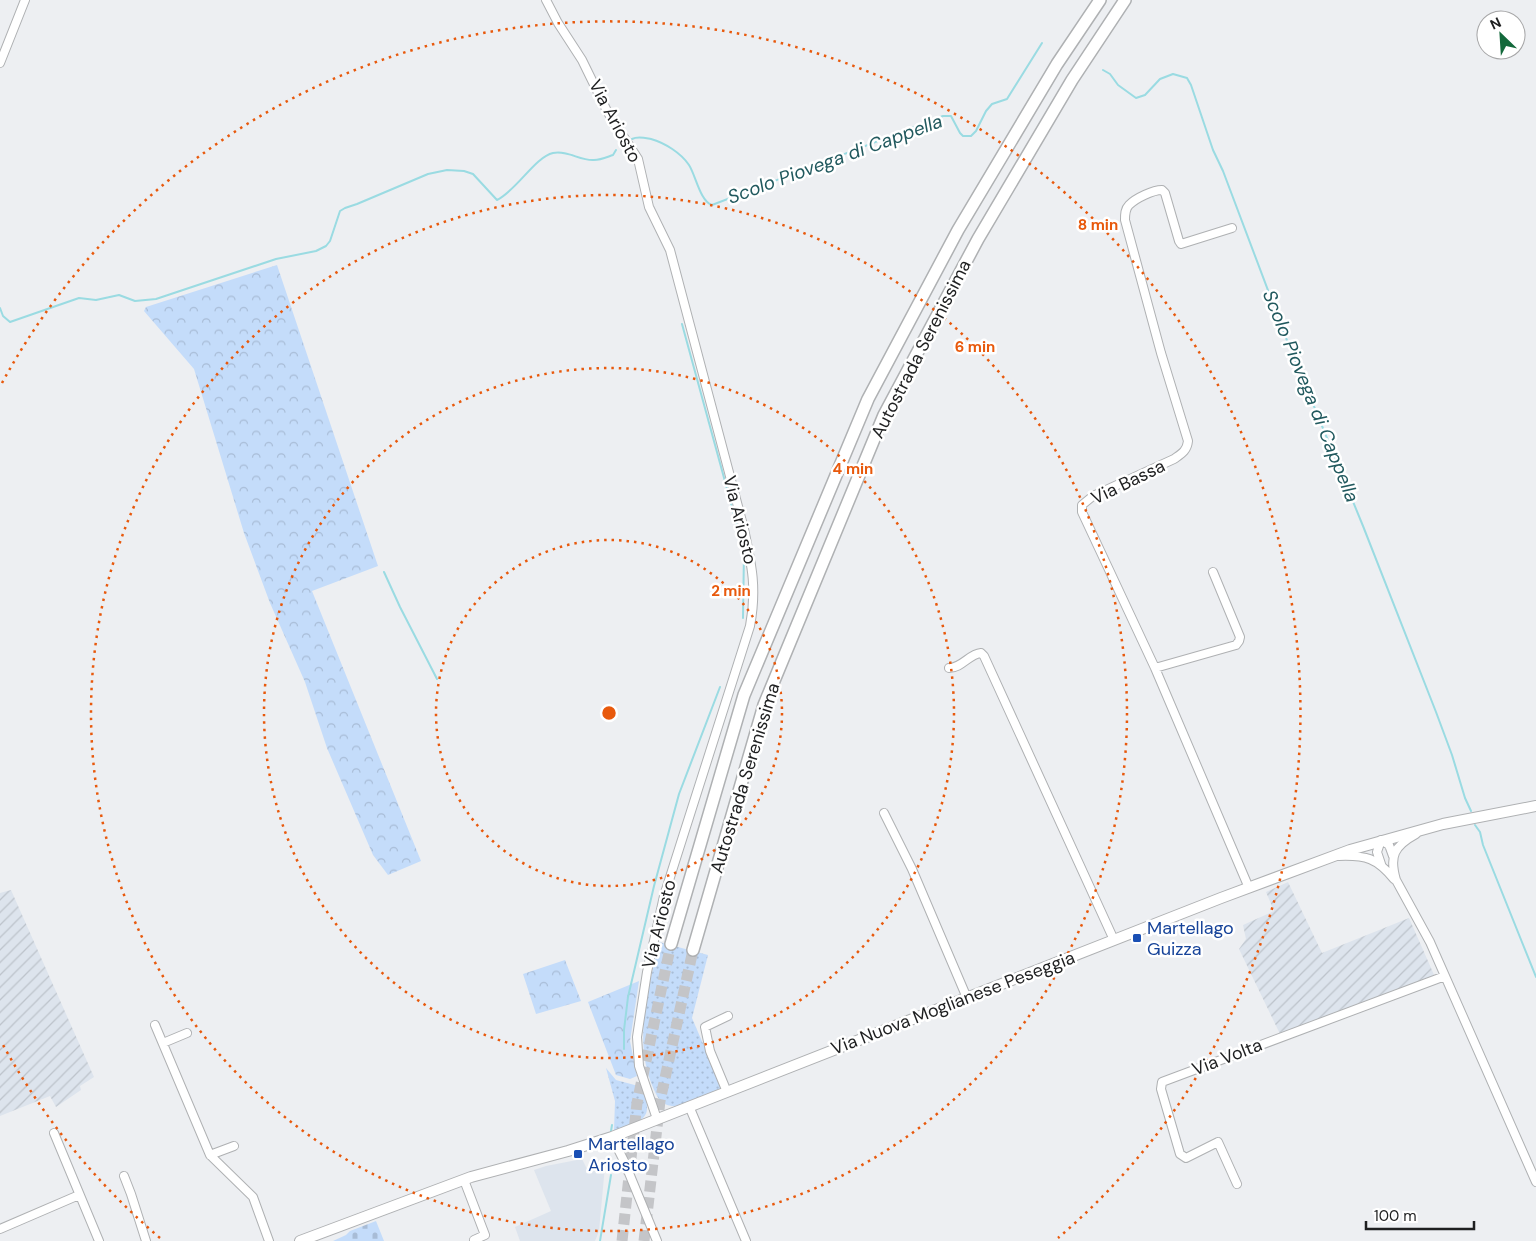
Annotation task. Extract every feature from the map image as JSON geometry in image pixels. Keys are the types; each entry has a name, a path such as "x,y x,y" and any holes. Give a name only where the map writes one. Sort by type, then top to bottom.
{"highway":[{"name":"Autostrada Serenissima","path":"671,944 744,695 868,399 958,230 1057,64 1100,0"},
{"name":"Autostrada Serenissima","path":"693,950 764,705 884,415 978,239 1072,80 1124,0"}],"main road":[{"name":"Via Nuova Moglianese Peseggia","path":"302,1241 464,1180 612,1137 1332,856 1430,827 1536,806"}],"street":[{"path":"0,63 26,0"},
{"name":"Via Ariosto","path":"546,0 558,23 582,60 607,111 638,159 650,207 670,250 744,529 754,579 754,608 750,626 664,896 647,972 637,1037 639,1066 656,1119"},
{"name":"Via Bassa","path":"1232,228 1182,244 1179,241 1165,193 1162,190 1157,190 1135,200 1129,205 1125,220 1174,400 1188,441 1183,453 1174,459 1093,496 1082,505 1082,512 1155,668 1248,888"},
{"path":"1155,668 1236,645 1239,642 1240,637 1213,572"},
{"path":"949,668 957,666 978,653 984,656 1114,940"},
{"path":"884,813 912,869 967,998"},
{"path":"1393,856 1398,846 1430,827"},
{"path":"1381,864 1378,852 1381,840 1389,845 1393,856 1393,870 1396,880 1430,942 1536,1182"},
{"path":"1332,856 1358,855 1371,859 1381,864 1396,880"},
{"name":"Via Volta","path":"1237,1184 1218,1142 1186,1158 1180,1154 1161,1089 1162,1082 1445,976"},
{"path":"727,1092 710,1051 705,1027 728,1016"},
{"path":"155,1025 210,1155 253,1197 268,1241"},
{"path":"163,1043 187,1033"},
{"path":"689,1106 746,1241"},
{"path":"54,1133 100,1241"},
{"path":"612,1137 657,1241"},
{"path":"210,1155 234,1146"},
{"path":"124,1176 146,1241"},
{"path":"464,1180 485,1235 474,1240"},
{"path":"0,1229 79,1195"}],"shaded area":[{"path":"1288,882 1322,953 1409,918 1435,977 1280,1034 1239,949 1246,939 1243,925 1274,911 1266,892"},
{"path":"11,890 94,1077 80,1086 81,1090 56,1107 50,1096 0,1116 0,893"},
{"path":"582,1159 587,1169 605,1166 599,1231 595,1241 520,1241 515,1227 551,1211 534,1170"}],"green space":[{"path":"277,265 378,566 312,591 421,861 388,875 373,855 327,748 305,682 270,603 244,533 194,369 144,311 146,307"},
{"path":"659,942 708,955 692,1018 722,1088 676,1106 664,1104 657,1096 646,1067 644,1049 643,1031 647,996"},
{"path":"565,960 581,1001 536,1014 523,974"},
{"path":"639,981 630,1041 637,1076 630,1079 616,1075 588,1002"},
{"path":"606,1068 616,1080 642,1087 646,1098 647,1107 643,1118 614,1131 615,1101"},
{"path":"376,1221 384,1241 333,1241 350,1231"}],"waterway":[{"name":"Scolo Piovega di Cappella","path":"632,139 639,137 651,139 662,143 677,153 692,170 704,199 712,205 943,116 951,116 960,133 963,136 971,136 992,104 1007,99 1042,43"},
{"name":"Scolo Piovega di Cappella","path":"1103,70 1110,74 1118,85 1136,98 1145,95 1160,79 1173,74 1187,78 1191,85 1213,150 1223,171 1286,338 1436,712 1471,811"},
{"name":"Scolo Piovega di Cappella","path":"0,308 3,316 10,322 79,298 96,300 119,295 135,301 156,299 276,259 316,251 326,246 330,241 340,211 428,174 447,170 464,171 473,174 497,200 512,189 539,161 553,153 558,152 584,159 597,160 613,155 616,150"},
{"path":"682,324 744,551 743,618"},
{"path":"384,572 437,679"},
{"path":"624,1049 628,997 654,886 679,794 720,687"},
{"name":"Scolo Piovega di Cappella","path":"1475,825 1480,832 1483,845 1536,977"},
{"path":"611,1131 612,1125"},
{"path":"600,1241 611,1175"}],"tunnel":[{"path":"622,1241 637,1103 671,944"},
{"path":"644,1241 660,1101 693,950"}],"place":[{"name":"Martellago Guizza","path":"1137,938"},
{"name":"Martellago Ariosto","path":"578,1154"}]}
